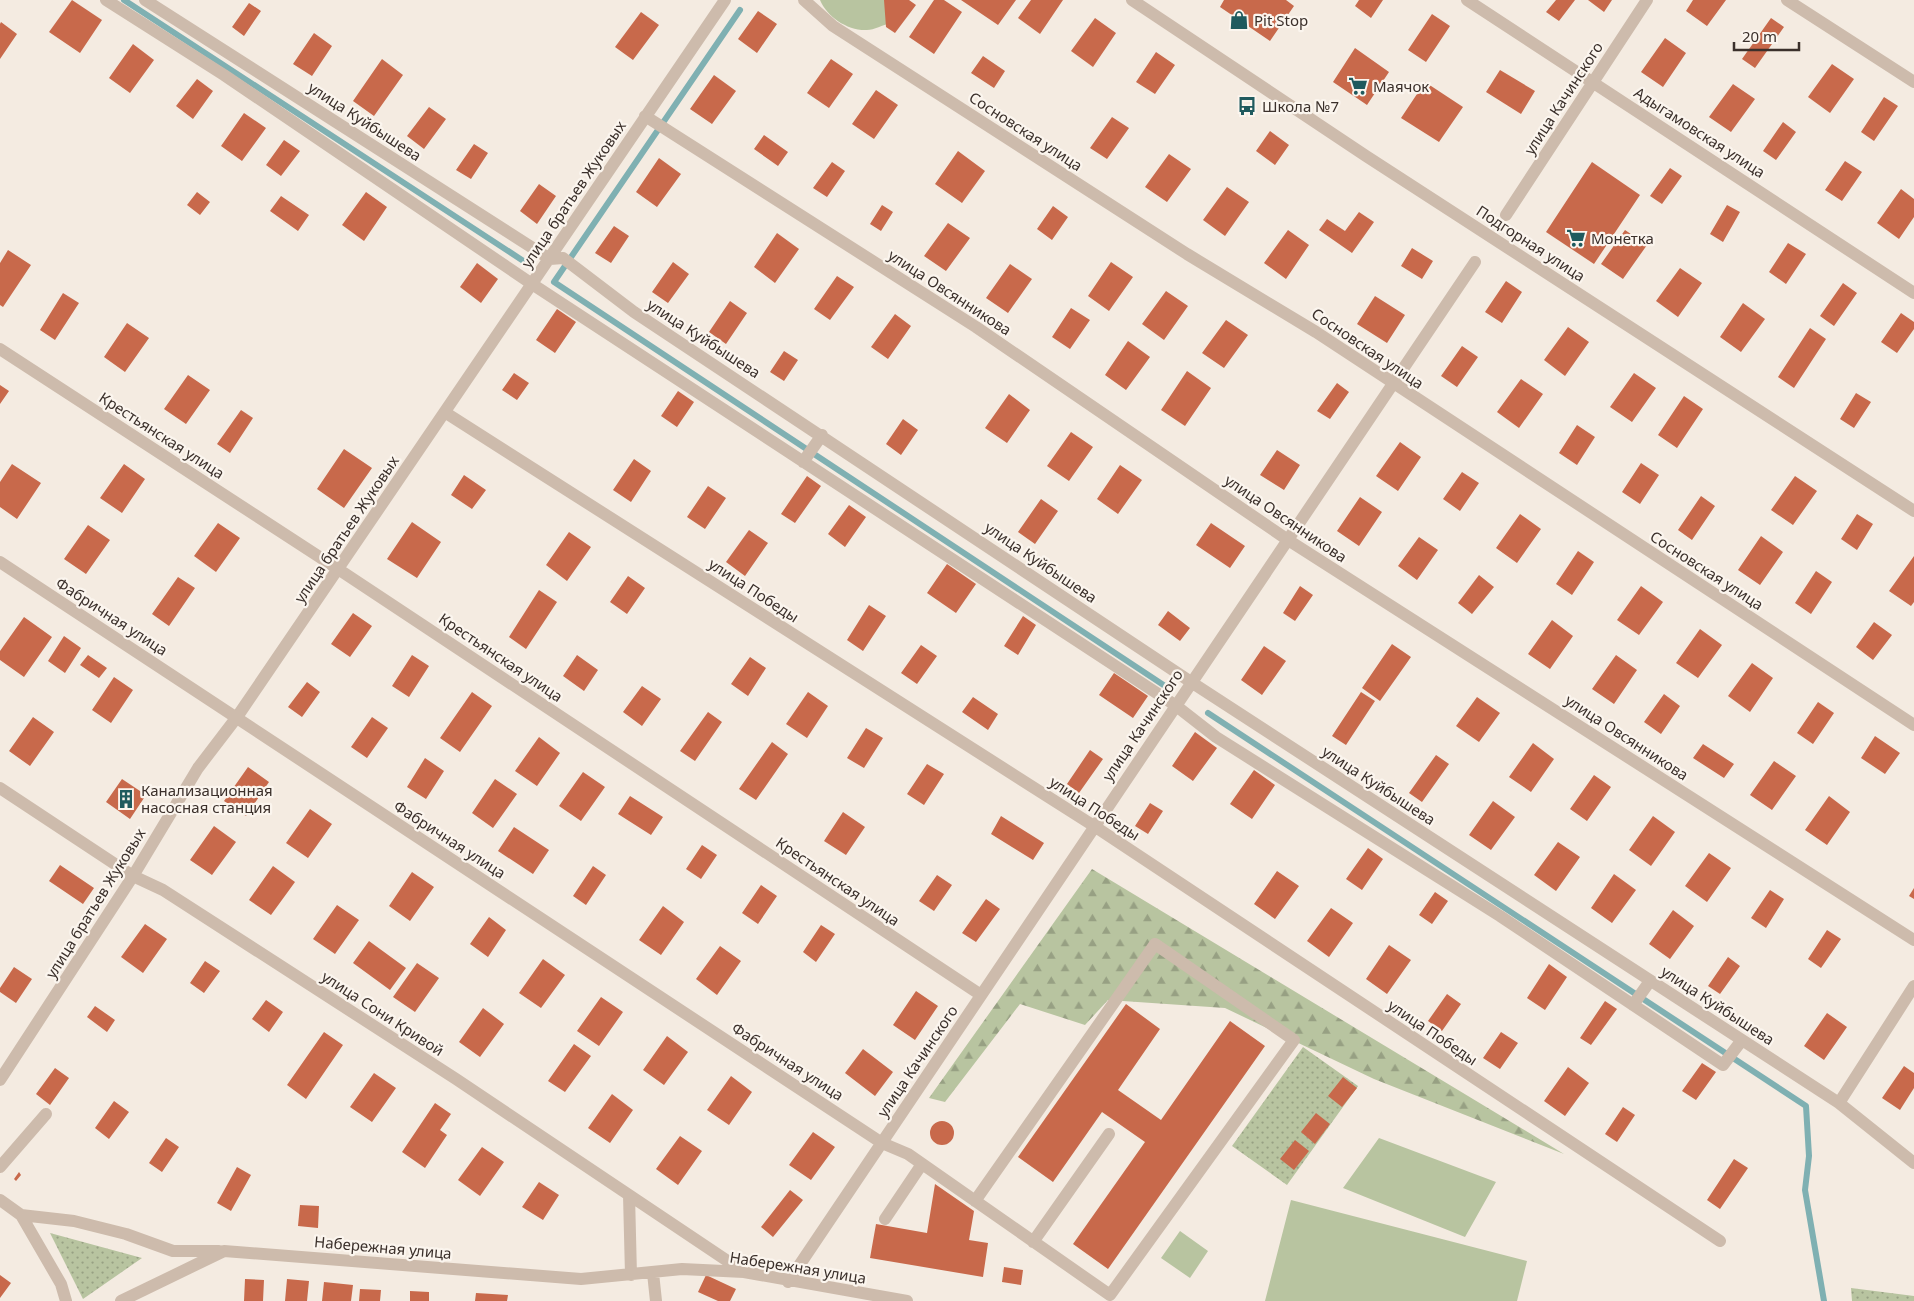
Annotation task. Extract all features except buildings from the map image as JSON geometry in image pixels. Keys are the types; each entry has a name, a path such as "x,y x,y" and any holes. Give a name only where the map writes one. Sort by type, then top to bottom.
{"street":[{"path":"106,0 232,81 532,284 1175,705 1216,737 1500,916 1723,1065 1742,1040"},
{"name":"улица Куйбышева","path":"145,0 550,259 563,258 634,312 822,435 1190,682 1840,1103 1914,1163"},
{"name":"улица братьев Жуковых","path":"0,1080 133,876 198,768 237,718 725,0"},
{"name":"Сосновская улица","path":"804,0 833,26 1187,254 1316,332 1392,384 1914,725"},
{"name":"Подгорная улица","path":"1132,0 1366,156 1914,511"},
{"name":"Адыгамовская улица","path":"1467,0 1593,81 1914,294"},
{"name":"улица Качинского","path":"1506,215 1647,0"},
{"path":"1787,0 1914,82"},
{"name":"улица Овсянникова","path":"645,116 976,327 1288,540 1914,940"},
{"name":"улица Качинского","path":"788,1282 1190,682 1475,262"},
{"name":"Крестьянская улица","path":"0,349 338,569 981,995"},
{"name":"улица Победы","path":"446,413 1094,826 1720,1241"},
{"path":"803,462 822,435"},
{"name":"Фабричная улица","path":"0,562 882,1142 908,1154 1033,1242 1108,1298"},
{"name":"улица Сони Кривой","path":"0,788 133,876 163,890 431,1063 744,1272"},
{"path":"974,1201 1156,944 1294,1040 1203,1176 1108,1298"},
{"path":"1633,1005 1650,980"},
{"path":"1840,1103 1914,986"},
{"path":"0,1167 46,1114"},
{"path":"1033,1242 1109,1134"},
{"path":"885,1219 922,1164"},
{"path":"629,1195 631,1275"},
{"path":"0,1200 21,1215 61,1284 66,1301"},
{"name":"Набережная улица","path":"21,1215 74,1221 126,1234 173,1251 224,1251 581,1279 654,1274 682,1269 744,1272 788,1282 907,1301"},
{"path":"121,1301 224,1251"},
{"path":"654,1274 656,1301"}],"green space":[{"path":"820,0 895,0 890,23 876,28 860,30 839,22 828,12"},
{"path":"1092,869 1564,1154 1374,1079 1225,1008 1108,1000 1085,1025 1020,1004 945,1102 929,1098"},
{"path":"1303,1047 1358,1086 1287,1185 1232,1146"},
{"path":"1379,1138 1496,1182 1465,1237 1343,1188"},
{"path":"1291,1200 1527,1261 1517,1301 1265,1301"},
{"path":"1180,1231 1208,1251 1190,1278 1161,1258"},
{"path":"50,1233 142,1258 83,1299"},
{"path":"1851,1288 1914,1296 1914,1301 1852,1301"}],"waterway":[{"path":"124,0 528,264"},
{"path":"740,10 554,282 1165,686"},
{"path":"1208,713 1806,1106 1809,1156 1805,1190 1824,1301"}],"place":[{"name":"Pit Stop","path":"1239,20"},
{"name":"Маячок","path":"1358,86"},
{"name":"Школа №7","path":"1247,106"},
{"name":"Монетка","path":"1576,238"},
{"name":"Канализационная насосная станция","path":"126,799"}]}
